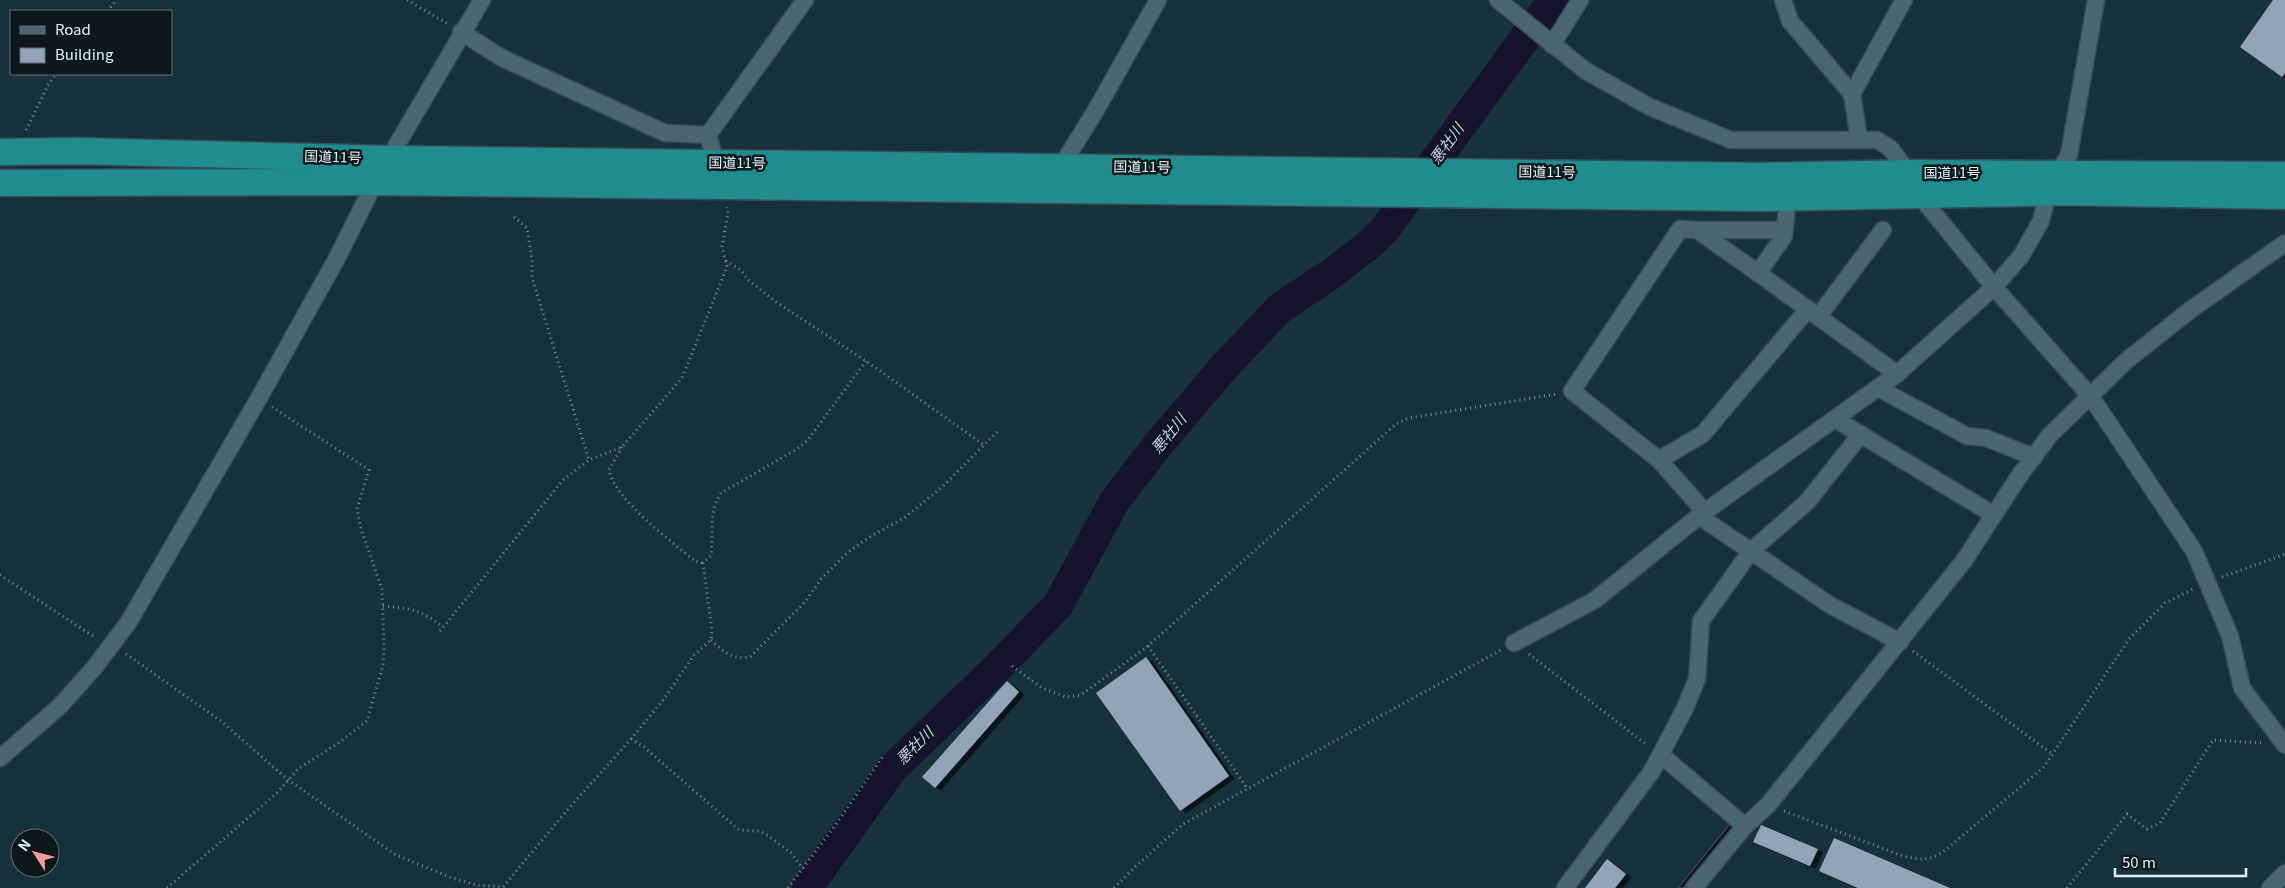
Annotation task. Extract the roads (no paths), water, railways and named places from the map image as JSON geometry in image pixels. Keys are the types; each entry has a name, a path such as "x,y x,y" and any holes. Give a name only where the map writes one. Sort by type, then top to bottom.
{"highway":[{"name":"国道11号","path":"7,152 389,159 1047,190 1788,197 1914,184"},
{"name":"国道11号","path":"0,183 375,182 1060,166 1761,176 1914,184 2053,183 2285,175"},
{"name":"国道11号","path":"2053,183 2285,196"}],"street":[{"path":"0,758 60,706 94,668 128,623 259,398 337,258 375,182 461,32 482,0"},
{"path":"708,134 806,0"},
{"path":"1047,190 1096,110 1158,0"},
{"path":"1498,0 1586,71 1650,107 1732,140 1859,139 1877,140 1890,148 1914,184 1994,288 2091,397 2194,551 2230,636 2242,688 2285,745"},
{"path":"1546,40 1580,0"},
{"path":"1783,0 1790,21 1852,94 1859,139"},
{"path":"1852,94 1904,0"},
{"path":"1514,642 1595,600 1702,514 1897,374 1994,288 2022,256 2041,221 2053,183 2069,155 2096,0"},
{"path":"461,32 502,58 665,132 708,134"},
{"path":"708,134 720,174"},
{"path":"1758,273 1784,236 1788,197"},
{"path":"1784,230 1680,230 1572,391 1659,460 1702,514 1751,551 1830,605 1900,642"},
{"path":"1697,230 1897,374"},
{"path":"1659,460 1703,434 1813,313 1882,230"},
{"path":"1694,888 1745,826 1768,805 1963,562 2050,435 2126,361 2161,333 2285,243"},
{"path":"1878,388 1967,436 1986,438 2034,457"},
{"path":"1835,419 1994,515"},
{"path":"1565,888 1652,771 1661,755 1697,679 1701,621 1751,551 1807,502 1861,434"},
{"path":"1661,755 1745,826"},
{"path":"2270,888 2285,873"}],"waterway":[{"name":"悪社川","path":"807,888 891,770 997,668 1058,605 1114,502 1156,447 1224,367 1280,308 1331,274 1370,244 1385,229 1553,0"}]}
